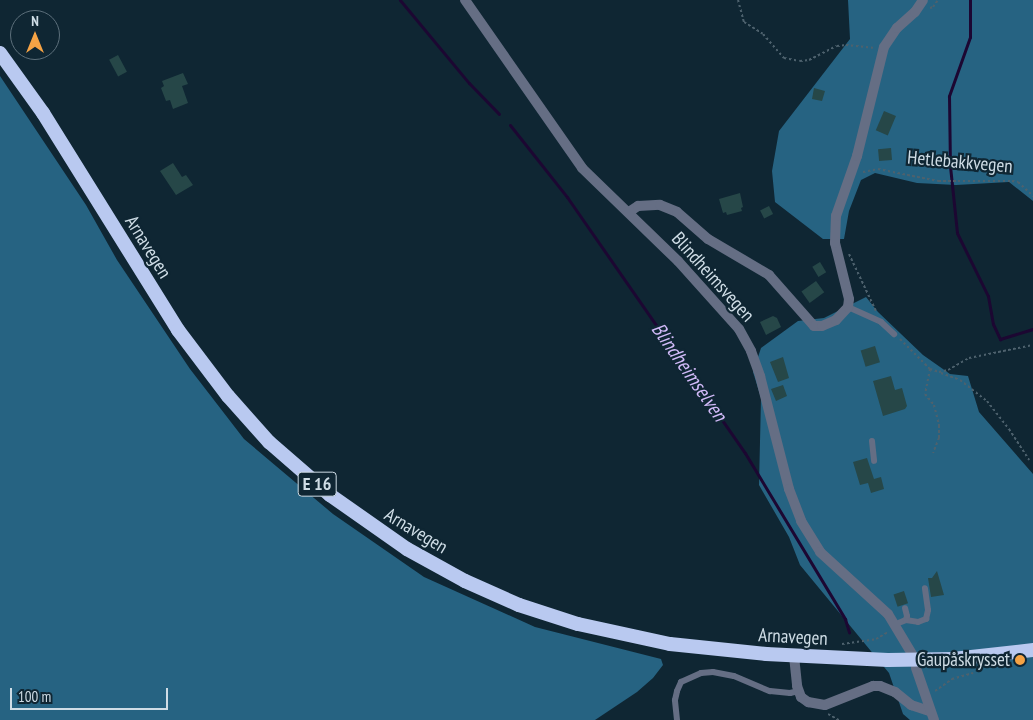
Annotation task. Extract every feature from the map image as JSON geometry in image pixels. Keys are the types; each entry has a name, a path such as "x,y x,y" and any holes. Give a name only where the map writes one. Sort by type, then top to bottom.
{"highway":[{"name":"Arnavegen","path":"0,53 43,113 154,293 211,376 269,442 343,505 381,533 439,567 490,593 546,614 610,632 670,644 794,656 920,660 974,658 1033,650"}],"street":[{"name":"Blindheimsvegen","path":"465,0 576,160 594,181 629,212 707,292 739,329 751,351 760,376 789,490 800,521 820,552 901,622 912,654"},
{"path":"629,212 638,206 660,206 677,212 708,239 769,275 814,326 831,323 842,316 848,307 847,284 837,256 835,225 857,156 883,50 888,39 915,12 923,0"},
{"path":"794,656 799,691 801,697 808,702 825,705 873,686 880,686 895,692 911,706 930,711"},
{"path":"916,668 930,711"}],"lane":[{"path":"848,307 881,322 894,334"},
{"path":"872,441 874,461"},
{"path":"901,622 918,622 926,619 928,610 925,588"},
{"path":"901,622 908,616 905,608"},
{"path":"677,720 675,700 681,682 701,673 713,672 734,676 770,690 790,693 799,691"}],"path":[{"path":"738,0 744,22 763,34 784,58 800,61 809,60 837,46 846,45 883,50"},
{"name":"Hetlebakkvegen","path":"859,178 865,170 872,169 938,181 1012,180 1018,182 1033,196"},
{"path":"848,252 881,322"},
{"path":"894,334 930,369 960,380 987,401 1009,429 1029,460"},
{"path":"938,372 948,370 970,358 1033,345"},
{"path":"930,369 925,394 934,406 939,425 939,438 933,453"},
{"path":"842,644 876,639 889,631 889,627 901,622"},
{"path":"930,711 933,694 946,682 973,673"}],"shaded area":[{"path":"848,0 1033,0 1033,201 1009,182 956,185 917,183 875,173 861,180 849,211 844,239 823,239 775,202 772,171 779,131 850,39"},
{"path":"0,76 86,205 117,260 190,369 244,439 333,514 424,577 535,627 661,659 663,665 653,678 637,692 595,720 0,720"},
{"path":"866,297 878,312 923,355 950,374 968,376 979,412 1033,474 1033,720 910,720 903,714 889,673 800,565 789,537 759,485 761,398 753,372 761,348 798,321 824,318"}],"building":[{"path":"118,55 127,72 118,76 109,60"},
{"path":"183,73 188,84 182,86 188,103 173,109 170,100 166,101 161,88 164,86 162,81"},
{"path":"814,88 825,91 822,101 812,99"},
{"path":"884,111 896,116 888,135 876,130"},
{"path":"891,148 892,160 879,161 878,149"},
{"path":"173,163 182,177 186,175 193,185 176,195 160,171"},
{"path":"740,193 742,211 727,215 726,212 723,213 719,199"},
{"path":"769,206 773,214 764,219 760,211"},
{"path":"820,262 826,272 818,277 812,267"},
{"path":"816,281 824,292 810,303 801,292"},
{"path":"773,316 777,318 781,327 766,335 760,322"},
{"path":"875,346 880,362 866,367 861,350"},
{"path":"783,357 789,378 778,382 770,362"},
{"path":"891,376 895,390 902,388 907,406 905,409 883,416 873,381"},
{"path":"783,385 787,396 776,401 771,389"},
{"path":"867,458 874,479 881,477 884,489 871,493 868,483 860,485 853,462"},
{"path":"937,571 944,595 931,597 928,578 932,578"},
{"path":"904,591 908,603 898,607 894,594"}],"waterway":[{"name":"Blindheimselven","path":"400,0 469,83 499,114"},
{"path":"970,0 970,37 949,96 950,166 957,233 988,296 993,324 1000,339 1033,329"},
{"name":"Blindheimselven","path":"510,125 567,197 745,453 845,619 849,632"}],"place":[{"name":"Gaupåskrysset","path":"1020,660"}]}
